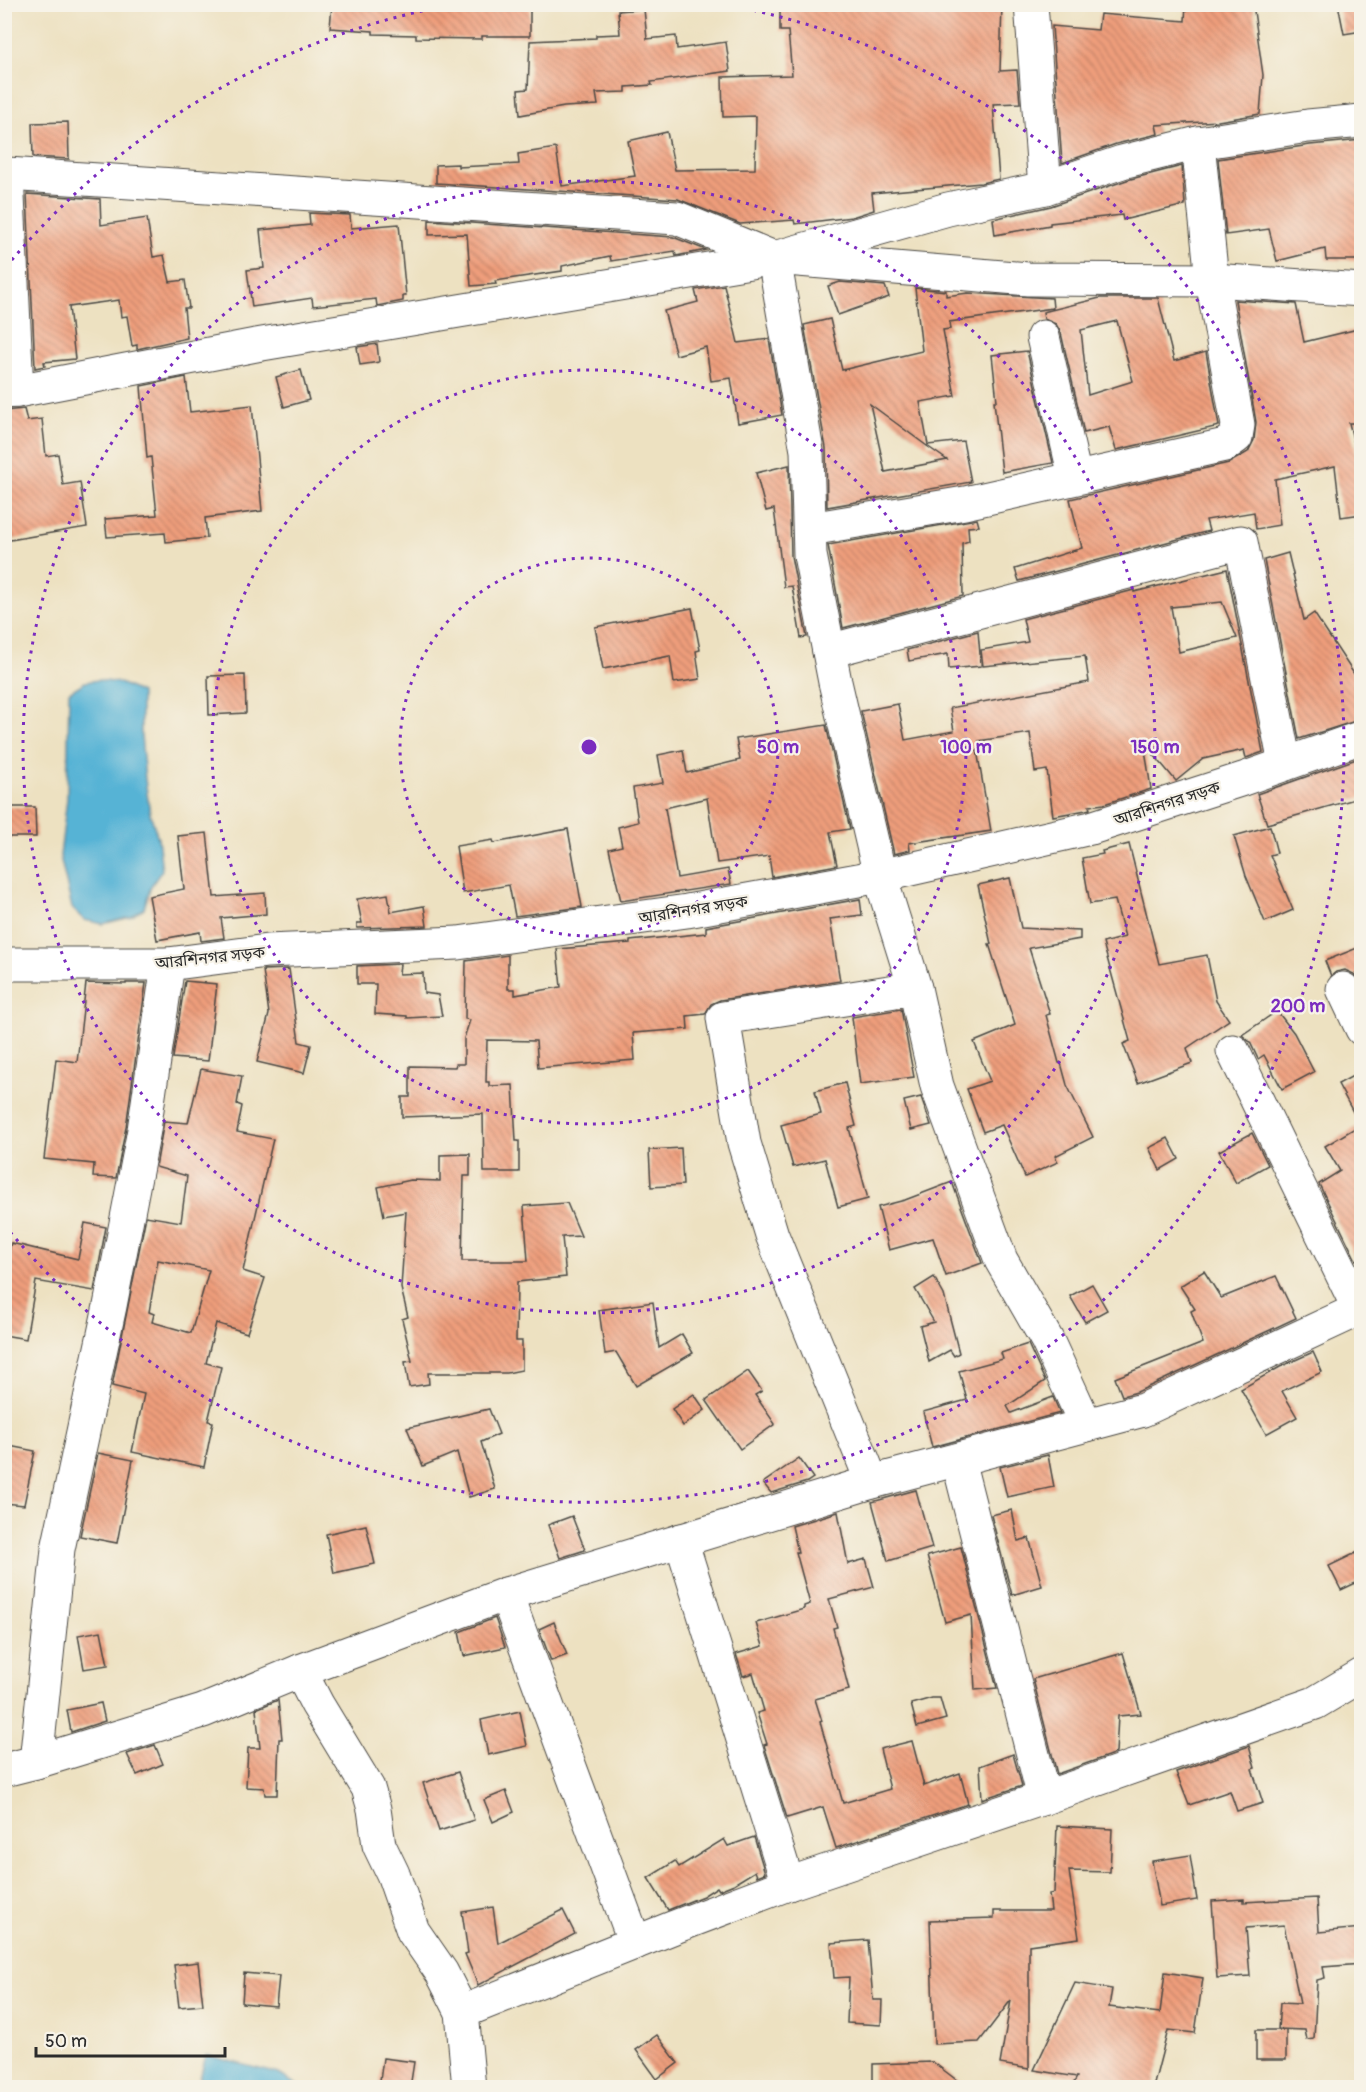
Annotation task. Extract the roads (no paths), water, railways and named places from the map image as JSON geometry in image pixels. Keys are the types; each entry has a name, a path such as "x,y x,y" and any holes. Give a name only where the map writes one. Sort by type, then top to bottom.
{"street":[{"path":"1031,4 1046,188"},
{"path":"1362,121 1308,126 1198,143 1122,162 1046,188 948,209 774,258 256,345 11,392 6,174 677,218 774,258 1028,279 1212,280 1362,290"},
{"path":"810,529 954,505 1225,445 1236,437 1238,425 1212,280 1198,143"},
{"path":"774,258 807,451 810,555 829,651 880,876 915,988 937,1086 1002,1260 1047,1340 1086,1425"},
{"path":"1043,337 1075,477"},
{"path":"829,651 1241,542 1285,764"},
{"name":"আরশিনগর সড়ক","path":"4,964 168,964 267,951 458,943 687,911 880,876 1091,828 1362,737"},
{"path":"36,1762 58,1549 110,1306 144,1130 168,964"},
{"path":"872,1482 772,1235 744,1143 723,1018 915,988"},
{"path":"1343,989 1362,1029"},
{"path":"4,1770 203,1711 300,1671 506,1594 872,1482 1143,1410 1360,1309 1233,1051"},
{"path":"958,1460 1044,1798"},
{"path":"681,1540 788,1884"},
{"path":"506,1594 635,1943"},
{"path":"300,1671 317,1704 368,1788 374,1809 379,1845 393,1874 413,1931 442,1972 462,2012 469,2088"},
{"path":"462,2012 788,1884 1044,1798 1315,1703 1362,1675"}],"water":[{"path":"98,680 120,683 141,693 141,735 145,779 150,813 158,838 162,870 151,886 144,908 131,917 103,924 84,920 72,908 60,856 67,798 69,692 85,682"},
{"path":"206,2055 279,2074 300,2087 178,2087 198,2086"}]}
